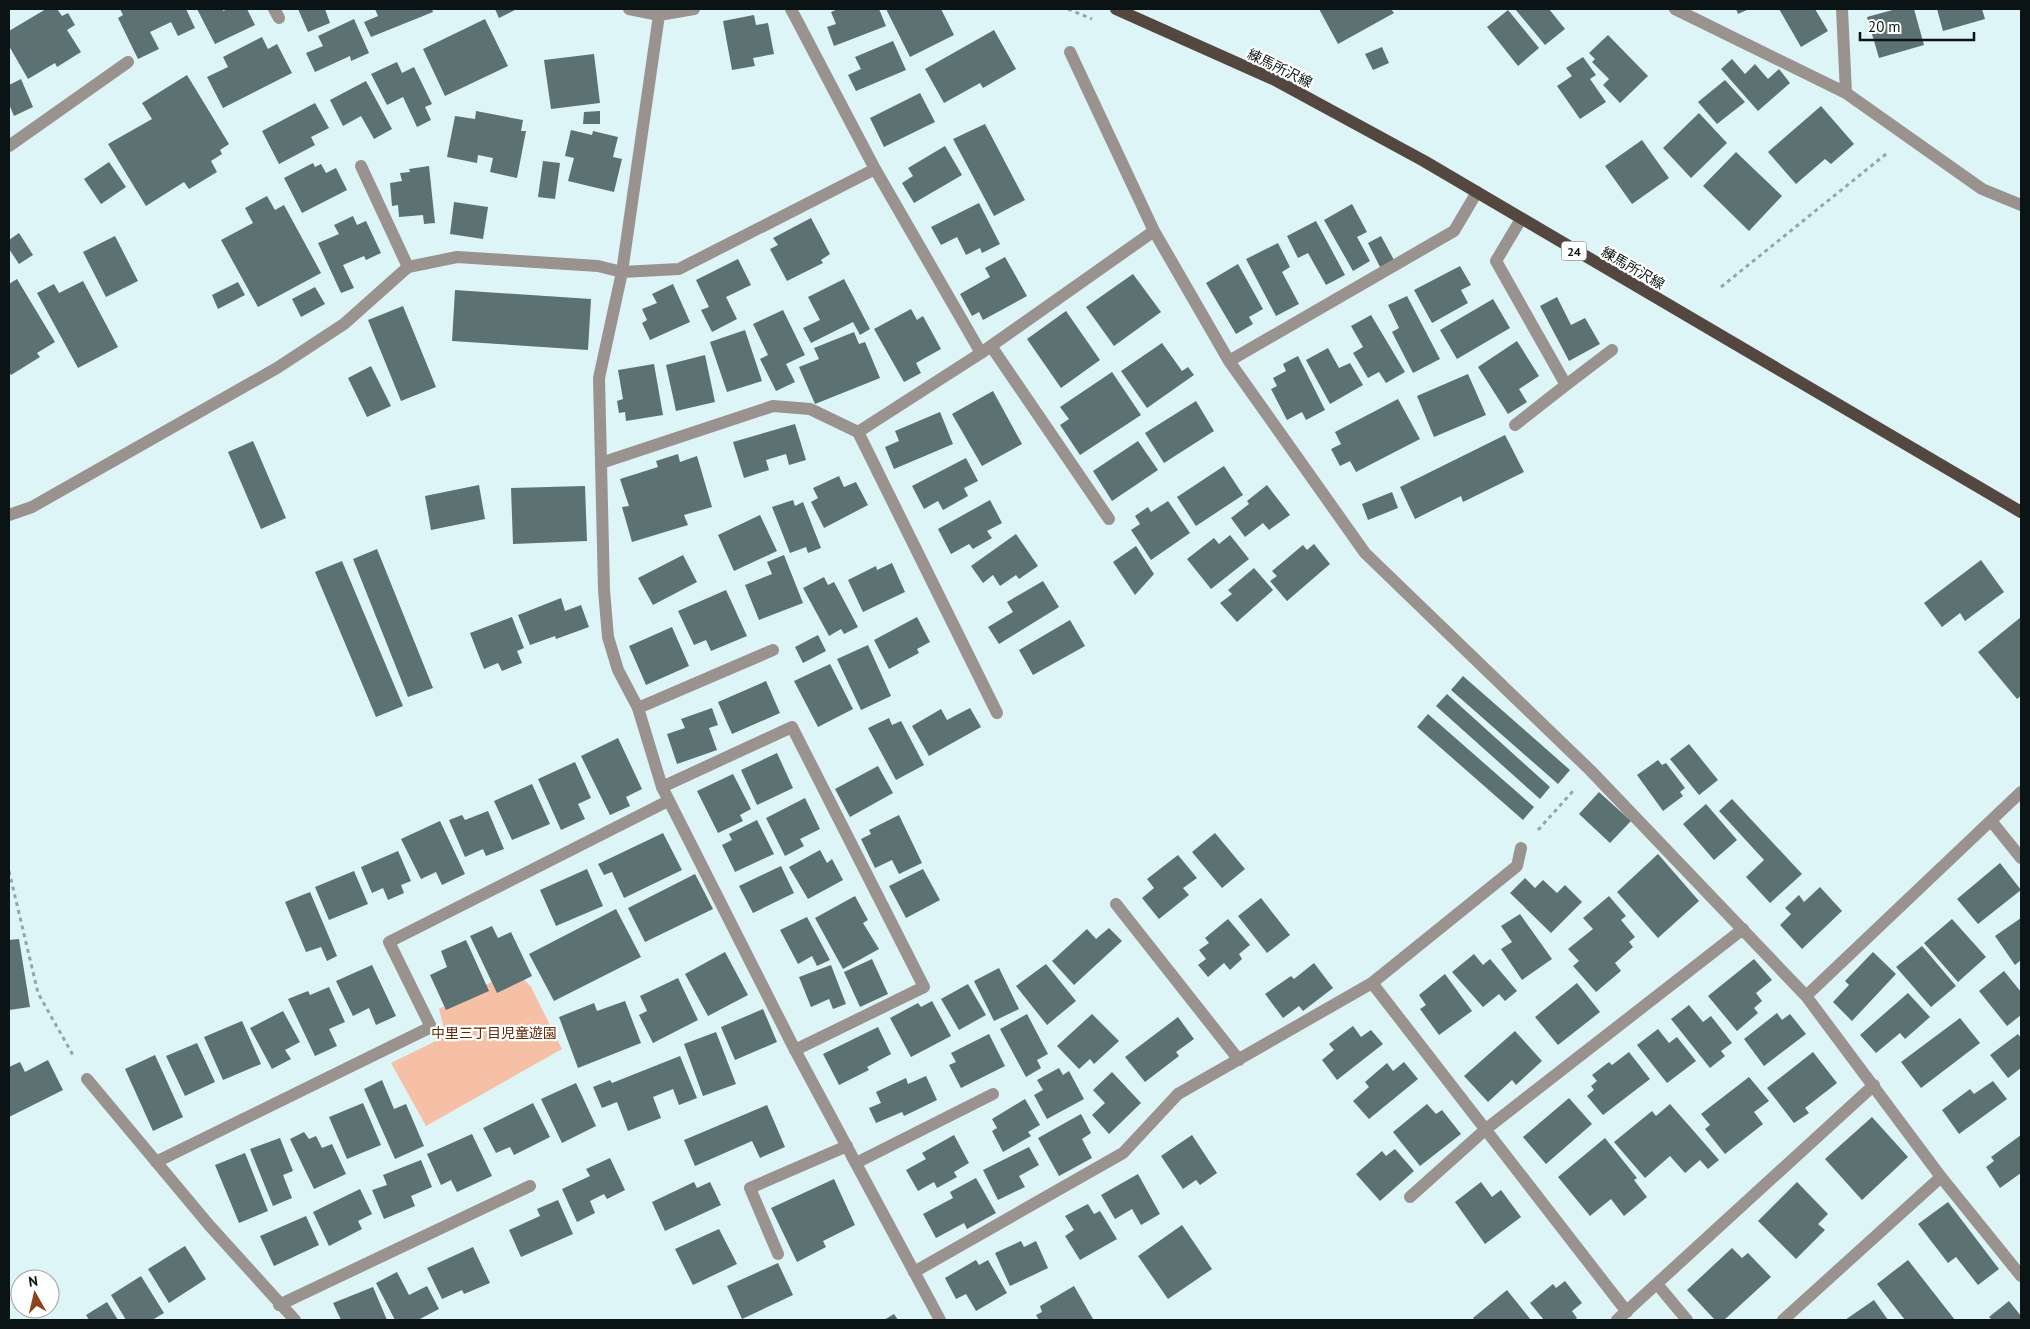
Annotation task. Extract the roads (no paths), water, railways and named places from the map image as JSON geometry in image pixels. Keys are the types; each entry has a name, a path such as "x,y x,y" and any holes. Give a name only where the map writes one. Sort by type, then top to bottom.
{"main road":[{"name":"練馬所沢線","path":"1116,9 1275,80 1424,161 1521,220 2021,512"}],"street":[{"path":"629,9 659,15 694,9"},
{"path":"790,9 875,169 986,350 1109,519"},
{"path":"1675,9 1846,93 1982,189 2021,205"},
{"path":"1842,9 1846,93"},
{"path":"659,15 622,272 599,378 604,590 608,636 618,670 638,708 662,788 668,801 795,1050 940,1320"},
{"path":"1070,52 1154,231 1229,362 1365,552 1591,771 1806,996 1942,1177 2021,1276"},
{"path":"9,146 128,62"},
{"path":"361,166 408,266"},
{"path":"9,515 32,507 277,368 344,324 408,266 457,256 598,266 622,272 679,269 875,169"},
{"path":"1229,362 1454,231 1477,192"},
{"path":"1521,220 1496,261 1566,385"},
{"path":"858,432 986,350 1154,231"},
{"path":"1515,425 1612,350"},
{"path":"602,463 772,406 810,409 858,432 997,714"},
{"path":"638,708 774,650"},
{"path":"662,788 792,727 924,987 795,1050"},
{"path":"1806,996 1992,822 2021,792"},
{"path":"156,1162 431,1027 389,942 668,801"},
{"path":"1992,822 2021,858"},
{"path":"914,1272 1123,1153 1178,1094 1372,983 1517,866 1521,848"},
{"path":"1116,904 1239,1060"},
{"path":"1410,1197 1486,1129 1743,929"},
{"path":"1372,983 1486,1129 1622,1316 1874,1085"},
{"path":"87,1079 279,1305 295,1320"},
{"path":"856,1163 993,1094"},
{"path":"778,1254 750,1188 847,1146"},
{"path":"1783,1320 1942,1177"},
{"path":"279,1305 530,1186"},
{"path":"1657,1284 1687,1320"}],"park label":[{"name":"中里三丁目児童遊園","path":"494,1033"}]}
